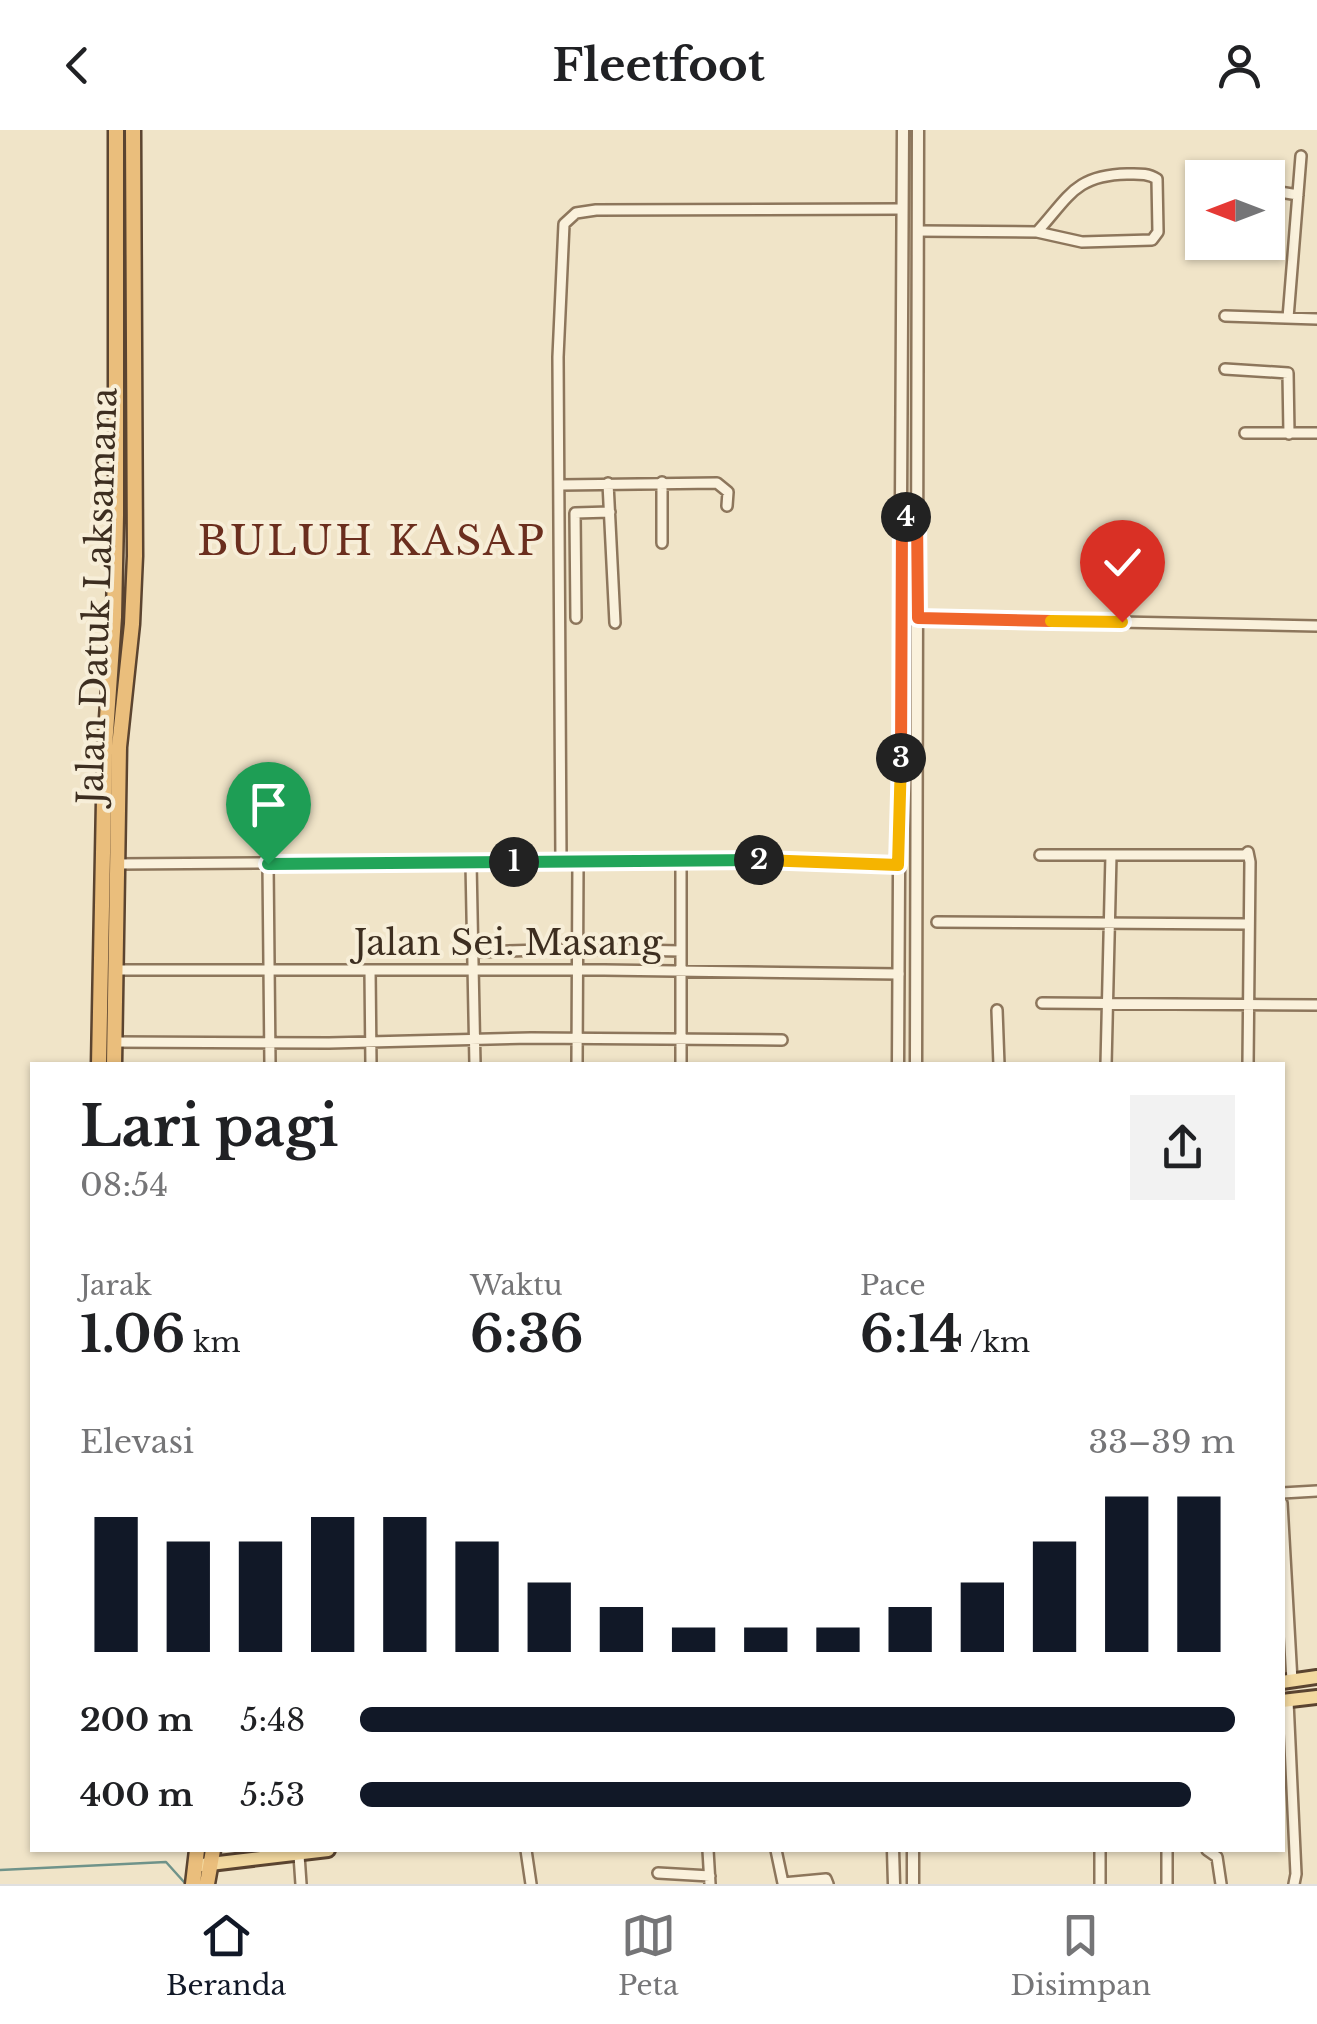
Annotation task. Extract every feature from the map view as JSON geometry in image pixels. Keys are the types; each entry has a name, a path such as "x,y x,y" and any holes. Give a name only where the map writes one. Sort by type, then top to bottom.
{"highway":[{"name":"Jalan Datuk Laksamana","path":"99,1062 112,747 116,130"},
{"name":"Jalan Datuk Laksamana","path":"114,1062 118,864 112,747 132,624 135,556 132,130"},
{"path":"193,1884 204,1857"},
{"path":"204,1857 207,1884"}],"main road":[{"path":"1287,1681 1317,1677"},
{"path":"1285,1701 1317,1697"},
{"path":"204,1857 314,1852"}],"street":[{"path":"898,1062 902,130"},
{"path":"916,1062 918,130"},
{"path":"1288,318 1301,156"},
{"path":"918,231 1038,232 1082,242 1155,239 1157,179 1151,175 1100,174 1078,187 1038,232"},
{"path":"1285,193 1298,195"},
{"path":"561,861 558,357 564,224 572,216 596,210 902,208"},
{"path":"1225,316 1317,318"},
{"path":"1225,369 1288,373 1289,434"},
{"path":"1245,433 1317,433"},
{"path":"662,482 662,543"},
{"path":"608,484 615,623"},
{"path":"560,485 717,484 728,492 727,506"},
{"path":"576,618 574,513 610,512"},
{"path":"902,517 917,516"},
{"path":"918,618 1317,626"},
{"path":"1040,854 1248,852 1248,1062"},
{"path":"1106,1062 1111,855"},
{"path":"118,864 747,859 898,865"},
{"path":"681,860 682,1062"},
{"path":"577,1062 578,862"},
{"path":"268,864 270,1062"},
{"path":"472,864 475,1062"},
{"path":"918,922 1248,924"},
{"path":"539,950 539,970"},
{"path":"604,950 604,970"},
{"path":"474,952 681,952"},
{"name":"Jalan Sei. Masang","path":"117,970 899,974"},
{"path":"370,970 371,1062"},
{"path":"1042,1003 1317,1005"},
{"path":"997,1010 999,1062"},
{"path":"116,1042 782,1040"},
{"path":"1285,1493 1317,1490"},
{"path":"1285,1610 1287,1681"},
{"path":"1285,1701 1294,1884"},
{"path":"526,1852 530,1884"},
{"path":"658,1873 710,1880 708,1852"},
{"path":"776,1852 782,1884 826,1879 828,1884"},
{"path":"893,1852 894,1884"},
{"path":"913,1852 913,1884"},
{"path":"1100,1852 1100,1884"},
{"path":"1166,1852 1167,1884"},
{"path":"1209,1852 1218,1859 1221,1884"},
{"path":"299,1854 301,1884"}],"waterway":[{"path":"0,1870 166,1862 184,1882"}],"district":[{"name":"BULUH KASAP","path":"372,541"}],"route":[{"path":"268,864 747,859 898,865 902,517 917,516 918,618 1122,622"}]}
